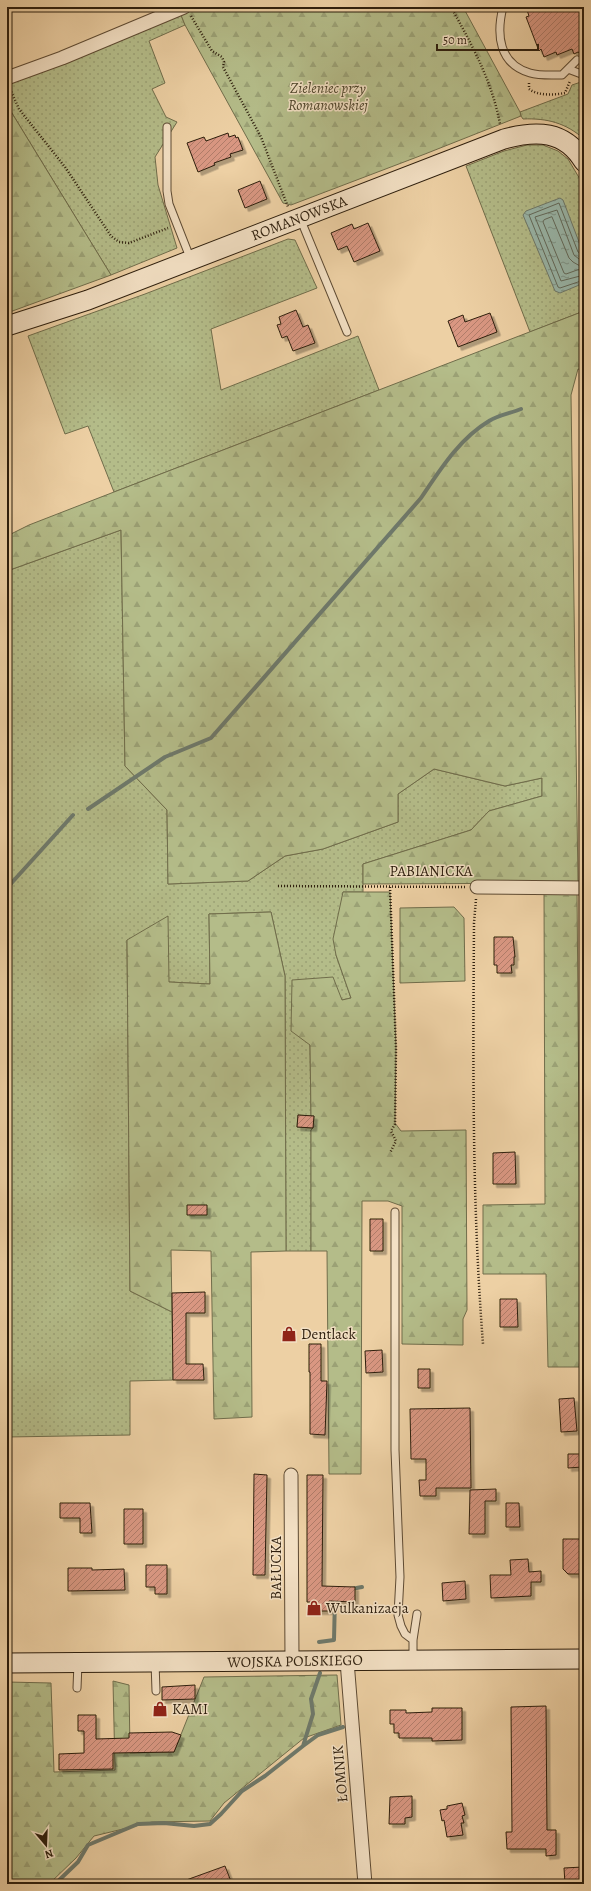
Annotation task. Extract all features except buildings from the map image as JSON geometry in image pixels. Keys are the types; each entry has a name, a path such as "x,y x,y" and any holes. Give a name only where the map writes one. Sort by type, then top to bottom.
{"street":[{"path":"7,78 187,10"},
{"name":"ROMANOWSKA","path":"7,326 88,300 504,138 525,134 544,134 562,140 576,151 584,162"},
{"name":"PABIANICKA","path":"478,887 584,888"},
{"name":"BAŁUCKA","path":"291,1475 292,1661"},
{"name":"WOJSKA POLSKIEGO","path":"7,1663 584,1659"},
{"name":"ŁOMNIK","path":"347,1661 366,1884"}],"lane":[{"path":"503,7 499,29 501,45 506,56 518,68 532,74 562,75 577,60"},
{"path":"568,69 584,75"},
{"path":"167,127 167,191 169,204 191,260"},
{"path":"295,219 347,332"},
{"path":"394,1212 395,1450 400,1577 398,1614 405,1634 413,1640"},
{"path":"413,1660 413,1640 417,1614"},
{"path":"154,1662 156,1691"},
{"path":"77,1688 78,1663"}],"path":[{"path":"451,7 486,72 498,111 500,129"},
{"path":"187,10 212,51 222,57 224,62 223,68 261,137 288,204 287,211 295,219"},
{"path":"532,74 529,88 535,93 558,94 565,93 571,82 568,69"},
{"path":"7,82 19,109 65,167 111,236 119,242 129,243 176,225"},
{"name":"PABIANICKA","path":"278,886 478,887"},
{"path":"390,887 396,1048 396,1124 391,1131 396,1141 390,1153"},
{"path":"478,887 474,923 473,1112 478,1284 483,1344"}],"green space":[{"name":"Zieleniec przy Romanowskiej","path":"200,7 463,7 521,116 291,205 283,203 185,25 181,15"},
{"path":"181,15 185,25 149,41 165,83 152,89 166,117 177,122 155,157 158,185 177,248 111,275 7,105 7,84"},
{"path":"584,81 584,139 563,125 540,119 523,119 521,116 520,112 568,94 572,85"},
{"path":"7,105 111,275 7,313"},
{"path":"527,145 543,145 558,151 568,159 584,186 584,311 530,332 466,166 504,151"},
{"path":"288,239 295,240 317,288 211,329 221,390 358,336 379,390 114,492 88,426 65,434 28,336 145,294"},
{"path":"584,311 584,371 578,369 571,395 578,883 363,884 363,864 471,830 489,811 542,796 542,778 505,786 434,769 398,794 398,822 323,849 285,856 248,881 168,884 167,810 125,766 121,530 7,571 7,536 29,525"},
{"path":"121,530 125,766 167,810 168,884 248,881 285,856 323,849 398,822 398,794 434,769 505,786 542,778 542,796 489,811 471,830 363,864 363,892 343,892 336,955 351,998 342,1000 310,1045 311,1116 298,1115 297,1127 313,1128 311,1130 311,1251 286,1251 285,976 271,912 209,914 210,984 169,982 127,940 130,1291 172,1312 173,1380 130,1381 130,1435 7,1437 7,571"},
{"path":"544,890 577,890 581,1367 548,1367 546,1274 483,1274 483,1205 545,1204"},
{"path":"343,892 390,892 396,1048 395,1123 401,1131 466,1130 467,1310 463,1319 463,1345 402,1344 402,1206 388,1201 362,1201 361,1474 329,1474 327,1251 311,1251 311,1130 313,1128 314,1116 311,1116 310,1045 291,1031 292,980 333,977 342,1000 351,998 336,955 333,939"},
{"path":"454,907 464,918 465,981 400,983 400,908"},
{"path":"271,912 285,976 286,1251 251,1252 252,1417 214,1419 211,1251 171,1250 172,1312 130,1291 127,940 168,916 169,982 210,984 209,914"},
{"path":"337,1675 341,1725 304,1738 224,1803 210,1821 152,1822 94,1836 76,1858 49,1884 7,1884 7,1682 51,1683 54,1772 115,1770 113,1681 129,1685 130,1753 174,1752 204,1677"}],"water":[{"path":"560,198 563,200 584,255 584,283 560,293 555,291 523,215 526,211"}],"waterway":[{"path":"88,809 165,757 211,738 421,498 459,446 478,428 489,421 521,409"},
{"path":"7,888 73,815"},
{"path":"351,1589 362,1587"},
{"path":"319,1642 334,1640 335,1597"},
{"path":"55,1884 78,1862 88,1845 138,1824 164,1823 194,1826 210,1824 242,1791 265,1776 303,1746 313,1714 311,1699 320,1673"},
{"path":"303,1746 318,1735 343,1727"}],"place":[{"name":"Dentlack","path":"289,1334"},
{"name":"Wulkanizacja","path":"314,1608"},
{"name":"KAMI","path":"160,1709"}]}
